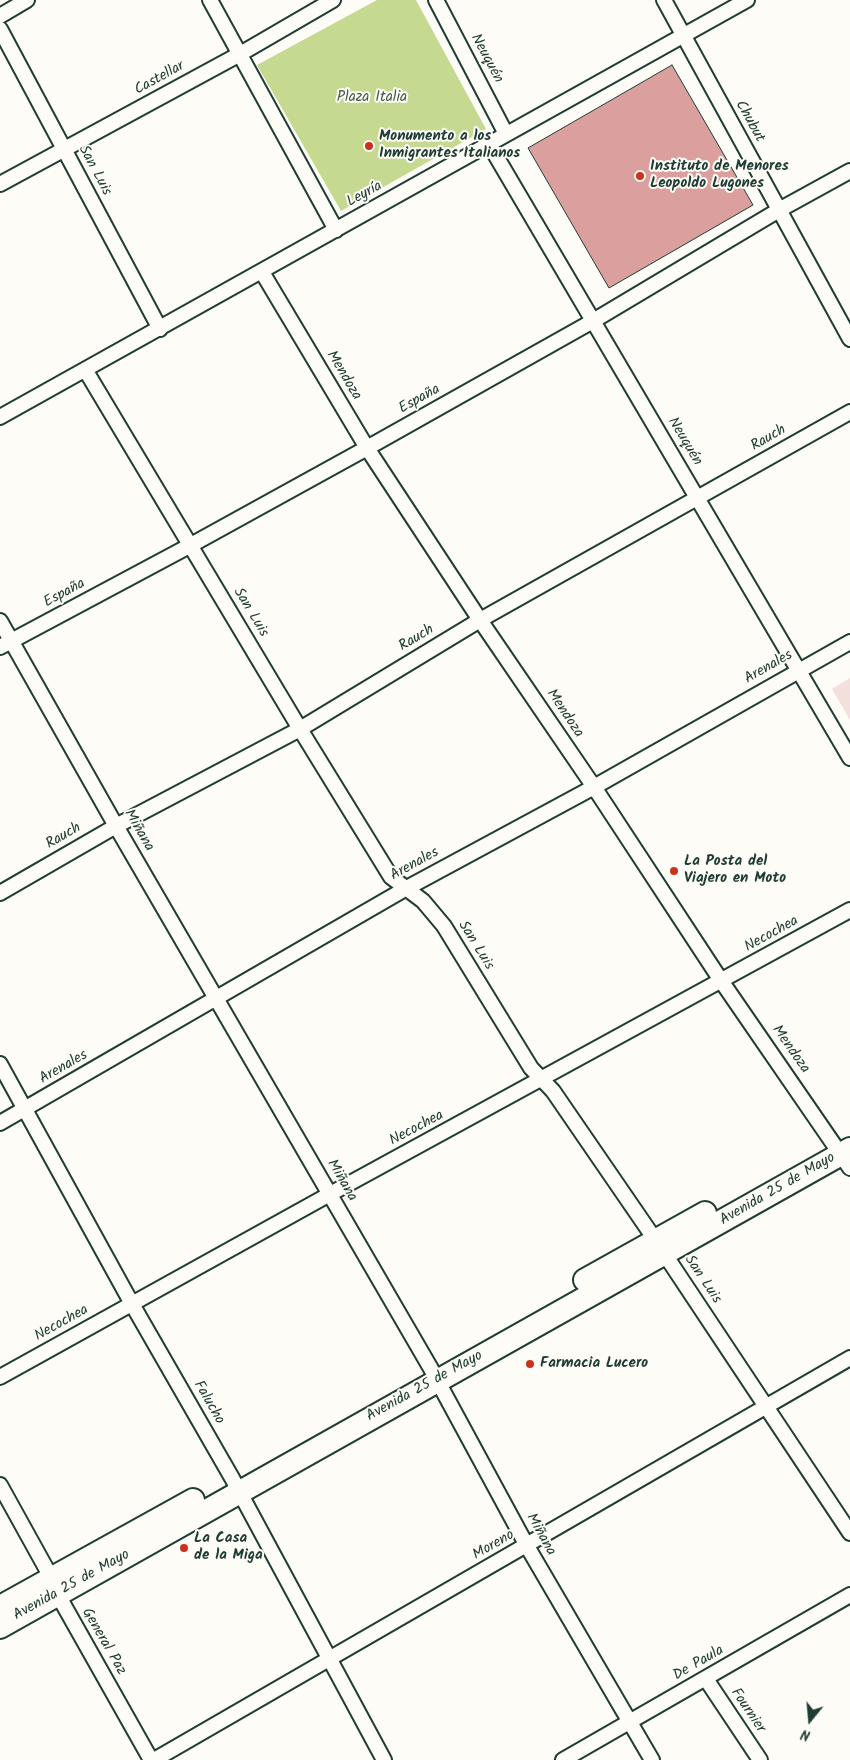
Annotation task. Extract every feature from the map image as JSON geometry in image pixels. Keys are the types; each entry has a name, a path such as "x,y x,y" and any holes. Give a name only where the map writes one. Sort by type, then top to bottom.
{"main road":[{"name":"Avenida 25 de Mayo","path":"0,1627 55,1587 235,1484 660,1247 845,1149"},
{"name":"Avenida 25 de Mayo","path":"0,1607 55,1587"}],"street":[{"path":"0,16 13,4 27,0"},
{"path":"210,0 336,230"},
{"name":"Castellar","path":"0,184 240,54 333,0"},
{"name":"Neuquén","path":"436,0 506,134"},
{"name":"Chubut","path":"664,0 850,339"},
{"name":"Leyría","path":"0,417 86,371 746,0"},
{"name":"San Luis","path":"0,29 160,329"},
{"name":"Neuquén","path":"489,144 850,758"},
{"name":"España","path":"6,644 367,448 593,321 778,210 850,171"},
{"name":"Mendoza","path":"262,272 367,448 480,620 594,787 722,982 845,1149"},
{"name":"San Luis","path":"86,371 300,730 391,877 423,901 444,926 531,1068 553,1091 660,1247 850,1533"},
{"name":"Rauch","path":"0,893 116,826 300,730 480,620 699,499 850,412"},
{"name":"Miñana","path":"0,621 6,644 218,998 433,1373 527,1546 652,1760"},
{"name":"Arenales","path":"0,1123 405,889 594,787 850,642"},
{"name":"Necochea","path":"0,1377 850,910"},
{"name":"Falucho","path":"0,1064 26,1108 132,1304 235,1484 328,1660 384,1760"},
{"name":"Moreno","path":"153,1760 850,1358"},
{"name":"General Paz","path":"0,1485 55,1587 153,1760"},
{"name":"De Paula","path":"563,1760 850,1595"},
{"name":"Fournier","path":"706,1679 760,1760"}],"shaded area":[{"path":"850,678 850,720 832,689"}],"green space":[{"name":"Plaza Italia","path":"377,0 416,0 486,129 341,211 257,65"}],"building":[{"name":"Instituto de Menores Leopoldo Lugones","path":"672,65 753,205 609,288 528,148"}],"place":[{"name":"Monumento a los Inmigrantes Italianos","path":"369,146"},
{"name":"Instituto de Menores Leopoldo Lugones","path":"640,176"},
{"name":"La Posta del Viajero en Moto","path":"674,871"},
{"name":"Farmacia Lucero","path":"530,1364"},
{"name":"La Casa de la Miga","path":"184,1548"}]}
